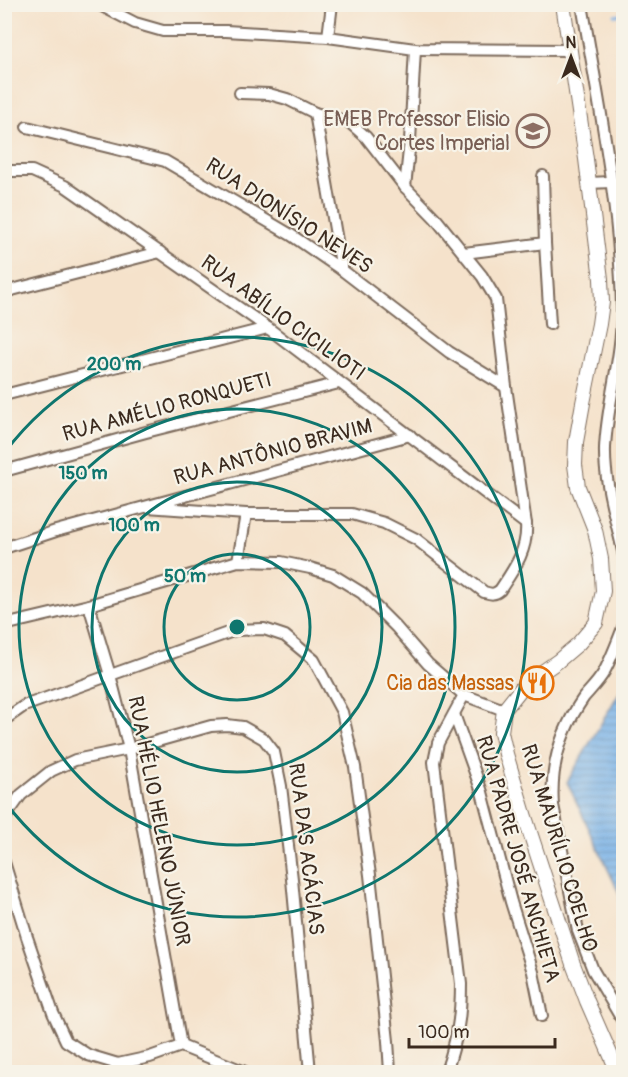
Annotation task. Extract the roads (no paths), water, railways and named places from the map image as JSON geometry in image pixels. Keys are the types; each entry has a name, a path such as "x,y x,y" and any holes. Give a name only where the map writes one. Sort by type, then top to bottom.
{"main road":[{"path":"504,710 524,685 558,661 596,623 603,591 601,559 595,530 578,487 575,465 578,432 602,302 589,183 563,4"},
{"name":"RUA MAURÍLIO COELHO","path":"504,710 501,732 524,814 580,982 619,1069"}],"street":[{"path":"98,4 135,24 164,31 226,31 328,37 415,49 569,50"},
{"path":"328,37 332,4"},
{"path":"582,4 617,225 622,309 620,354 605,448 606,470 624,556"},
{"path":"405,187 415,49"},
{"path":"147,507 246,514 352,513 384,523 416,539 484,592 491,594 496,594 500,590 525,548 526,524 496,299 482,276 436,219 405,187 366,137 349,123 315,113 287,99 269,94 240,93"},
{"path":"315,113 342,270"},
{"name":"RUA DIONÍSIO NEVES","path":"27,127 165,161 291,236 342,270 449,352 506,387"},
{"name":"RUA ABÍLIO CICILIOTI","path":"4,171 32,171 65,186 268,328 526,524"},
{"path":"543,176 550,324"},
{"path":"589,183 611,182"},
{"path":"464,253 545,243"},
{"path":"4,292 160,252"},
{"path":"4,395 268,328"},
{"name":"RUA AMÉLIO RONQUETI","path":"4,471 339,383"},
{"name":"RUA ANTÔNIO BRAVIM","path":"4,548 56,531 410,435"},
{"path":"238,561 246,514"},
{"path":"4,625 89,605 238,561 281,562 333,575 362,593 428,664 464,695 504,710"},
{"name":"RUA HÉLIO HELENO JÚNIOR","path":"89,605 129,749 180,1046"},
{"path":"624,625 603,674 584,698 565,730 552,774 553,805 578,931 593,970 624,1023"},
{"path":"4,720 24,706 236,630 264,629 285,636 314,660 342,712 356,767 370,875 390,1072"},
{"path":"446,1072 461,1018 461,984 434,762 438,743 464,695"},
{"name":"RUA PADRE JOSÉ ANCHIETA","path":"454,714 482,792 542,1016"},
{"name":"RUA DAS ACÁCIAS","path":"4,819 21,795 51,771 75,760 129,749 211,726 227,725 243,728 264,739 274,752 280,786 292,879 310,1072"},
{"path":"4,862 53,1013 66,1041 88,1056 117,1064 150,1057 180,1046 245,1072"}],"water":[{"path":"623,686 623,983 620,970 620,895 567,782"}],"waterway":[{"path":"615,15 624,14"}],"place":[{"name":"EMEB Professor Elisio Cortes Imperial","path":"533,131"},
{"name":"Cia das Massas","path":"537,683"}]}
